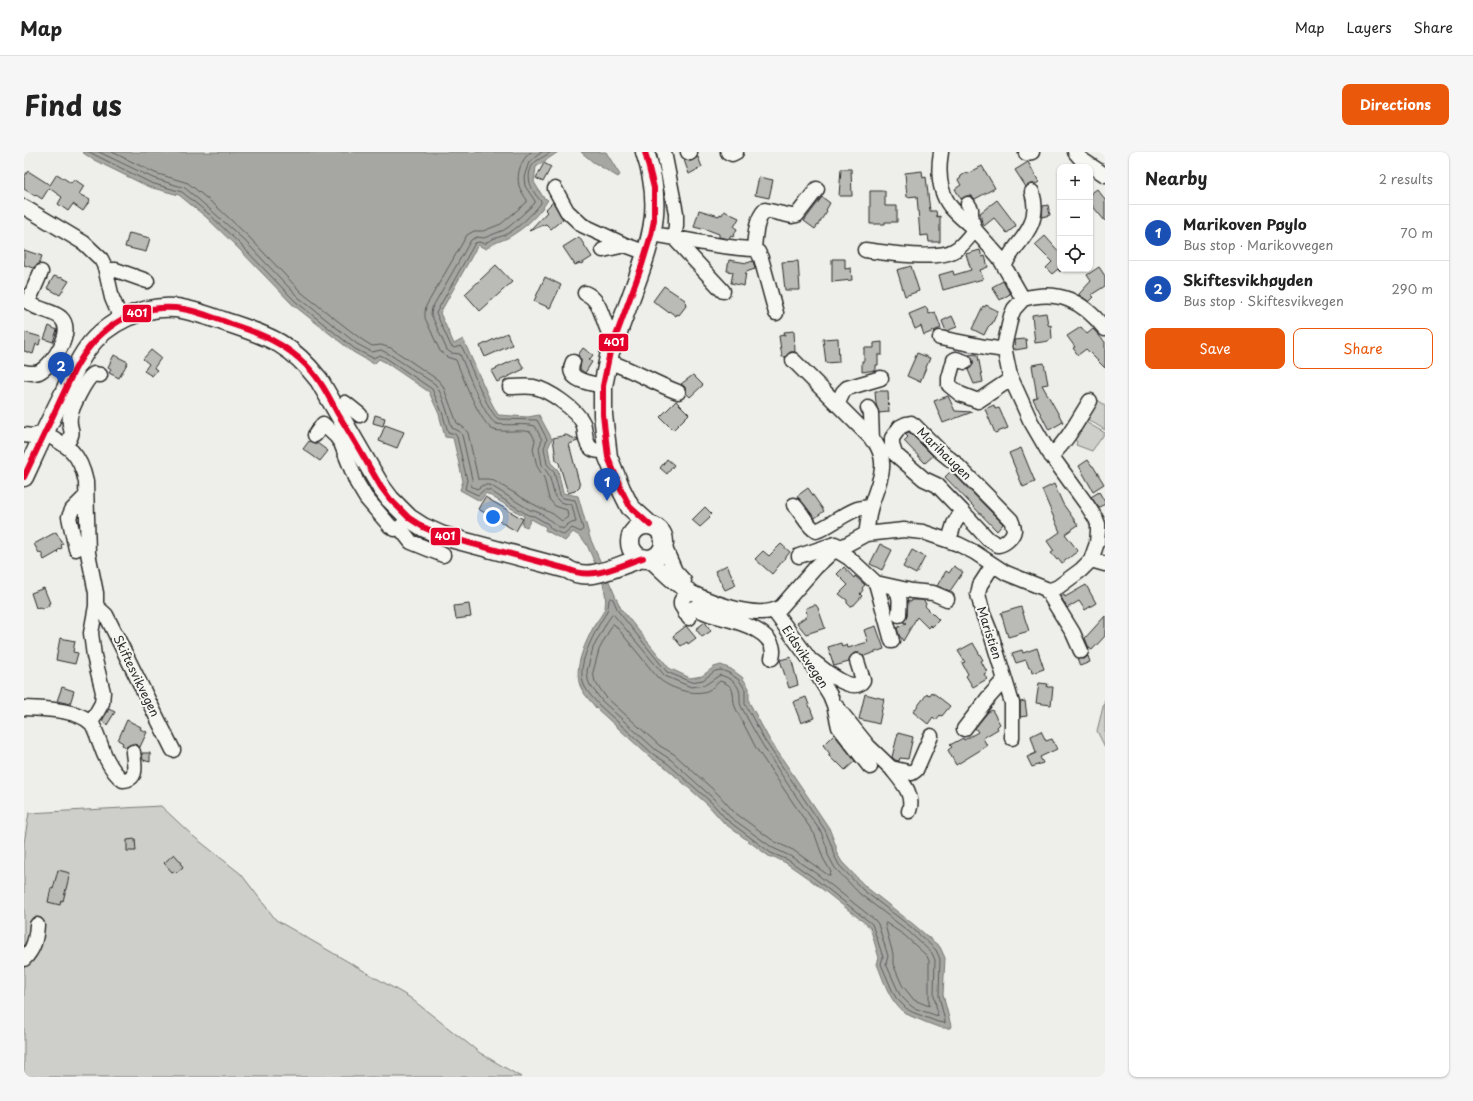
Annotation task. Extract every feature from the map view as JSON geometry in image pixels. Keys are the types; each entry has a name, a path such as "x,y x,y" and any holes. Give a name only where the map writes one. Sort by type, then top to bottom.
{"main road":[{"path":"24,477 44,433 87,348 107,328 121,319 135,313 148,310 177,308 201,313 271,338 296,354 307,365 318,380 404,523 423,527 443,536 578,573 634,551 657,556 662,551 664,546 663,534 659,529 642,519 630,507 620,489 608,454 602,415 603,386 606,368 614,341 647,253 652,234 655,199 653,181 645,152"},
{"path":"608,454 605,464 634,551"},
{"path":"634,551 637,528 642,525 650,525"}],"street":[{"path":"664,152 676,213 674,238"},
{"path":"728,152 732,154 736,152"},
{"path":"941,152 939,165 944,195 951,207 976,226"},
{"path":"1075,152 1082,159 1105,175"},
{"path":"555,189 567,211 582,225 625,245 647,253"},
{"path":"754,249 758,224 762,214 766,210 792,216 797,215 817,190"},
{"path":"1002,263 1006,261 1030,229 1035,208 1032,192"},
{"path":"968,204 971,209 971,217 976,226 1002,263 1023,299"},
{"path":"24,207 84,243 101,259 106,270 112,298 121,319"},
{"path":"865,250 927,255 946,254 958,249 976,226"},
{"path":"652,234 734,248 754,249 758,252 761,258 776,313"},
{"path":"674,238 723,291"},
{"path":"603,250 625,245"},
{"path":"106,270 116,270 148,281"},
{"path":"24,372 35,373 44,369 55,357 66,336 66,326 61,318 28,302 41,272"},
{"path":"585,293 593,298 597,303 602,312 609,336 614,341"},
{"path":"634,551 680,587 701,597 728,606 765,612 774,611 781,607 816,567 838,549 866,534 904,530 914,530 949,540 974,552 1006,573 1046,589 1051,590 1058,587 1081,570 1091,560 1097,543 1101,522 1051,456 1030,420 1011,379 1004,347 1011,316 1014,309 1023,299 1048,295 1068,299 1083,307 1105,329"},
{"path":"940,338 1005,350"},
{"path":"965,362 956,359 954,360 949,378 949,385 960,394 978,400 1011,379"},
{"path":"793,360 838,403 878,447 883,460 881,475 870,508 866,534"},
{"path":"573,362 570,368 575,377 603,386"},
{"path":"615,364 678,392"},
{"path":"66,445 72,437 69,422 70,414 90,376 94,374 100,375"},
{"path":"838,403 843,392 847,388 881,378"},
{"path":"510,387 535,387 552,394 580,418 584,425 587,443 590,447 593,450 608,454"},
{"path":"1051,456 1073,430 1090,401"},
{"path":"335,409 345,403 360,415"},
{"path":"868,408 872,418 872,440"},
{"name":"Marihaugen","path":"911,423 940,451 955,463 1011,520 1014,527 1012,535 1001,545 993,542 962,511 937,485 924,479 895,454 892,446 892,438 900,427 911,423"},
{"path":"315,435 323,424 336,436 341,443 357,483 366,498 390,526 396,529 404,523 411,542 443,555"},
{"path":"24,435 32,436 44,433"},
{"name":"Skiftesvikvegen","path":"44,433 66,445 77,456 86,482 88,553 96,593 96,606 91,632 94,656 103,692 102,703 91,723"},
{"path":"76,550 69,517 72,510 86,496"},
{"path":"794,505 802,513 811,527 816,531 852,512 870,508"},
{"path":"949,540 954,524 962,511"},
{"path":"799,556 835,544 838,549 876,582 894,588 933,593 948,599"},
{"path":"664,546 674,571 687,584 689,590"},
{"path":"1091,560 1105,564"},
{"name":"Maristien","path":"993,564 980,585 978,594 981,608 991,634 1012,703 1012,738"},
{"path":"876,582 892,641"},
{"path":"894,588 900,596 899,615"},
{"path":"1046,589 1073,633 1081,651"},
{"path":"689,590 681,601 681,605 687,615 693,608 732,620 757,630 766,637 770,644 773,654 772,658"},
{"name":"Skiftesvikvegen","path":"96,606 106,615 173,750"},
{"name":"Eidsvikvegen","path":"774,611 810,660 830,695 839,727 870,767"},
{"path":"810,660 840,681 855,685 863,680 863,676 857,661"},
{"path":"964,729 1004,680"},
{"name":"Eidsvikvegen","path":"834,705 868,746 891,768 907,790 910,796 911,806 909,811"},
{"path":"24,708 71,712 91,723 107,762 117,776 123,780 129,779 133,776 133,752"},
{"path":"891,768 912,773 916,770 931,736"},
{"path":"24,960 35,942 38,925"}],"shaded area":[{"path":"1087,393 1105,405 1105,430 1076,412"},
{"path":"1077,417 1105,433 1092,451 1076,445 1077,442 1068,432"},
{"path":"1105,699 1105,747 1097,731"},
{"path":"161,806 193,836 241,874 276,920 409,997 480,1053 521,1077 24,1077 24,843 29,813"}],"water":[{"path":"82,152 558,152 536,167 534,182 543,197 548,200 545,205 528,223 511,236 492,244 486,249 478,245 440,313 454,344 463,339 498,415 528,417 539,415 552,439 548,448 551,463 558,470 563,493 578,496 590,538 621,609 669,668 690,678 702,676 714,667 721,665 731,669 742,677 749,688 749,702 769,739 829,828 836,846 836,852 842,862 866,887 940,947 945,958 943,995 951,1026 950,1028 943,1028 910,1016 895,1003 877,964 879,958 870,927 812,881 786,863 774,857 770,857 724,823 708,805 664,766 651,758 596,708 586,696 579,682 578,675 580,660 591,632 605,608 606,602 601,578 584,541 573,532 565,541 545,530 546,527 531,519 527,527 522,525 524,516 486,493 480,501 460,490 463,481 453,438 445,437 439,414 429,392 385,362 379,359 374,364 353,352 292,304 206,217 179,195 149,187 92,159"},
{"path":"581,152 606,152 620,175 618,177 593,162"}],"building":[{"path":"698,157 702,167 689,174 684,160 691,161"},
{"path":"1028,162 1039,182 1036,184 1030,184 1026,187 1015,170"},
{"path":"544,163 551,167 543,182 536,178"},
{"path":"982,166 995,188 975,199 972,196 967,196 961,199 955,189 961,185 958,180 966,173 967,174"},
{"path":"841,169 851,169 852,196 839,196"},
{"path":"28,171 50,185 57,174 71,183 74,179 84,186 79,194 90,200 83,211 73,204 68,211 58,204 62,197 49,188 42,199 36,195 35,196 24,189 24,177"},
{"path":"922,171 923,178 926,177 930,211 936,211 937,217 940,216 940,242 929,242 928,235 920,236 917,196 907,197 905,173"},
{"path":"759,177 773,180 769,198 755,195"},
{"path":"1097,189 1105,199 1105,221 1093,207 1093,192"},
{"path":"870,191 885,191 885,206 897,206 897,222 870,224"},
{"path":"822,197 830,203 826,210 827,211 815,229 804,221"},
{"path":"997,200 1016,225 1007,233 994,218 984,226 982,223 980,213"},
{"path":"553,202 563,219 551,229 546,224 529,231 547,212 545,210"},
{"path":"1048,205 1050,215 1042,217 1043,206"},
{"path":"699,210 719,216 720,214 722,215 724,211 739,218 734,227 737,229 733,237 731,236 729,239 719,237 719,234 703,228 694,227"},
{"path":"129,233 150,238 146,252 125,247"},
{"path":"1045,236 1057,250 1057,270 1052,274 1046,268 1052,262 1035,245"},
{"path":"579,237 592,257 581,264 575,265 563,247"},
{"path":"24,250 42,256 39,264 33,268 24,265"},
{"path":"980,250 982,257 985,256 988,267 980,270 983,279 943,290 939,275 953,271 954,275 971,270 966,254"},
{"path":"832,259 845,259 845,269 851,268 852,280 832,282"},
{"path":"729,260 747,263 753,261 755,269 746,272 744,286 731,283 733,272 727,271"},
{"path":"798,261 800,290 785,290 782,262"},
{"path":"496,265 512,282 480,311 465,294"},
{"path":"911,266 919,291 905,296 897,270"},
{"path":"1099,267 1105,276 1105,286 1091,295 1094,297 1089,302 1079,294 1091,281 1087,275"},
{"path":"54,276 69,281 60,295 47,288"},
{"path":"545,277 561,285 550,308 534,301"},
{"path":"1003,281 1010,294 1000,300 992,287"},
{"path":"664,286 685,300 686,306 679,315 677,314 676,316 669,311 668,312 653,301"},
{"path":"986,305 998,311 992,324 988,327 984,335 972,329 983,306 985,307"},
{"path":"926,307 929,314 935,312 941,328 924,335 921,326 915,329 909,314"},
{"path":"1046,313 1048,324 1049,326 1051,325 1052,339 1049,341 1035,343 1032,315"},
{"path":"952,316 957,327 946,331 942,321"},
{"path":"49,326 57,330 53,342 44,339"},
{"path":"1081,327 1087,334 1093,329 1105,342 1105,368 1086,349 1078,355 1073,348 1075,347 1067,336"},
{"path":"794,331 795,352 790,352 785,357 782,357 779,336 785,335 784,332"},
{"path":"24,332 41,337 39,345 36,344 33,354 24,351"},
{"path":"507,333 512,345 485,357 480,346"},
{"path":"838,338 839,362 826,363 823,339"},
{"path":"1026,339 1027,348 1015,350 1014,340"},
{"path":"882,342 882,355 878,355 878,365 876,365 876,370 862,372 864,348 874,348 874,343"},
{"path":"583,348 593,355 589,360 592,362 585,373 580,369 581,360 578,355"},
{"path":"151,350 161,358 154,368 157,370 152,376 144,371 149,364 143,359"},
{"path":"917,353 930,358 920,382 907,376"},
{"path":"975,354 978,356 983,382 974,384 968,370 973,365 973,361 969,355"},
{"path":"114,355 128,362 119,378 109,373 111,369 108,367"},
{"path":"518,358 524,369 497,382 491,371"},
{"path":"1044,363 1048,384 1042,385 1063,422 1049,430 1033,399 1037,397 1032,365"},
{"path":"693,375 703,385 690,397 686,393 685,387 681,384"},
{"path":"875,391 888,391 889,412 879,413 876,404"},
{"path":"948,396 955,411 972,412 943,423 934,401"},
{"path":"676,401 689,414 673,430 660,417"},
{"path":"994,405 995,409 999,408 1008,428 995,433 985,409"},
{"path":"375,415 385,418 383,426 373,423"},
{"path":"385,425 404,432 397,448 379,441"},
{"path":"909,432 933,456 925,463 904,441 908,437 905,434"},
{"path":"566,435 578,440 569,444 580,486 575,491 568,493 559,463 556,460 553,438"},
{"path":"309,441 317,443 328,451 320,461 303,449"},
{"path":"1021,448 1035,482 1023,487 1009,453"},
{"path":"667,459 674,465 667,474 660,468"},
{"path":"1088,460 1104,484 1093,491 1079,466"},
{"path":"951,471 1003,524 997,531 945,477"},
{"path":"1054,484 1063,504 1078,525 1065,534 1078,551 1062,563 1051,553 1054,551 1047,541 1060,532 1042,490"},
{"path":"808,488 824,511 815,518 797,496"},
{"path":"1099,492 1105,504 1099,508 1091,497"},
{"path":"485,497 523,519 516,531 478,509"},
{"path":"705,507 712,514 709,517 710,518 700,527 692,520"},
{"path":"56,532 63,544 61,545 62,548 44,560 41,552 39,553 34,544"},
{"path":"781,544 790,552 772,574 755,559 763,551 769,556"},
{"path":"880,544 892,550 882,570 870,564"},
{"path":"912,550 925,557 916,574 903,567"},
{"path":"727,565 736,585 725,590 715,571"},
{"path":"954,566 963,572 950,591 937,586 946,571 949,573"},
{"path":"844,567 854,578 855,576 865,585 860,594 862,596 854,605 850,606 847,603 847,600 839,594 848,585 837,574"},
{"path":"1086,585 1096,603 1085,610 1079,601 1067,608 1061,597 1064,595 1065,597"},
{"path":"44,588 50,603 48,604 49,606 41,609 40,607 36,608 31,593"},
{"path":"908,600 911,602 912,600 922,600 926,604 925,606 939,620 932,627 930,625 928,628 917,617 903,641 897,628 906,623 903,622 907,616"},
{"path":"469,604 471,617 456,619 454,606"},
{"path":"814,605 818,608 825,628 806,634 797,623 807,616 806,608"},
{"path":"1021,607 1029,631 1008,637 1001,613"},
{"path":"1105,616 1105,636 1092,650 1089,648 1085,638"},
{"path":"705,622 711,631 702,637 696,629"},
{"path":"686,626 696,638 688,644 687,642 681,646 673,636"},
{"path":"876,626 884,649 864,656 859,653 854,653 849,662 834,666 828,647 841,643 842,647 847,645 848,648 868,642 864,630"},
{"path":"60,638 75,641 73,652 78,653 75,664 56,660"},
{"path":"973,643 983,660 981,661 987,672 984,674 987,679 973,687 966,676 968,674 962,663 965,662 958,651"},
{"path":"1037,648 1044,669 1032,673 1026,660 1016,663 1012,653 1022,650 1023,653"},
{"path":"1088,656 1090,662 1080,666 1077,658 1084,659"},
{"path":"791,657 798,685 789,688 780,660"},
{"path":"1039,683 1048,684 1047,687 1053,687 1051,705 1036,703"},
{"path":"62,687 74,691 70,704 57,701"},
{"path":"932,692 950,706 942,716 940,715 936,720 933,717 928,724 913,712 927,694 930,695"},
{"path":"865,694 884,699 879,724 859,719"},
{"path":"806,697 814,718 801,723 793,702"},
{"path":"1025,701 1027,716 1020,717 1020,702"},
{"path":"109,709 115,712 107,725 102,721"},
{"path":"992,710 1000,724 997,727 998,729 983,738 987,746 956,765 948,750 952,747 950,745 963,738 964,740 978,732 975,728 988,712"},
{"path":"127,720 141,727 140,729 147,732 140,747 132,744 126,747 118,740"},
{"path":"1041,731 1046,741 1052,739 1057,749 1040,757 1043,763 1032,767 1027,757 1036,753 1031,736"},
{"path":"898,733 913,737 908,759 900,758 899,761 892,757"},
{"path":"834,734 855,761 845,770 828,755 830,754 823,745"},
{"path":"142,753 150,753 150,762 143,760"},
{"path":"135,839 136,851 127,851 127,840"},
{"path":"174,854 182,863 181,864 183,867 176,873 174,871 172,872 164,863"},
{"path":"58,870 70,873 63,901 61,900 60,905 48,902 51,888 53,889"}],"transit line":[{"name":"401","path":"645,152 654,188 654,220 641,268 610,352 603,386 603,415 608,457 621,489 630,507 650,525"},
{"name":"401","path":"24,477 74,371 92,344 103,333 128,316 158,308 175,308 203,314 262,335 281,345 299,358 312,371 320,382 381,487 390,499 409,518 423,527 443,536 577,572 596,573 643,558"}],"place":[{"name":"Skiftesvikhøyden","path":"61,385"},
{"name":"Marikoven Pøylo","path":"607,501"}]}
